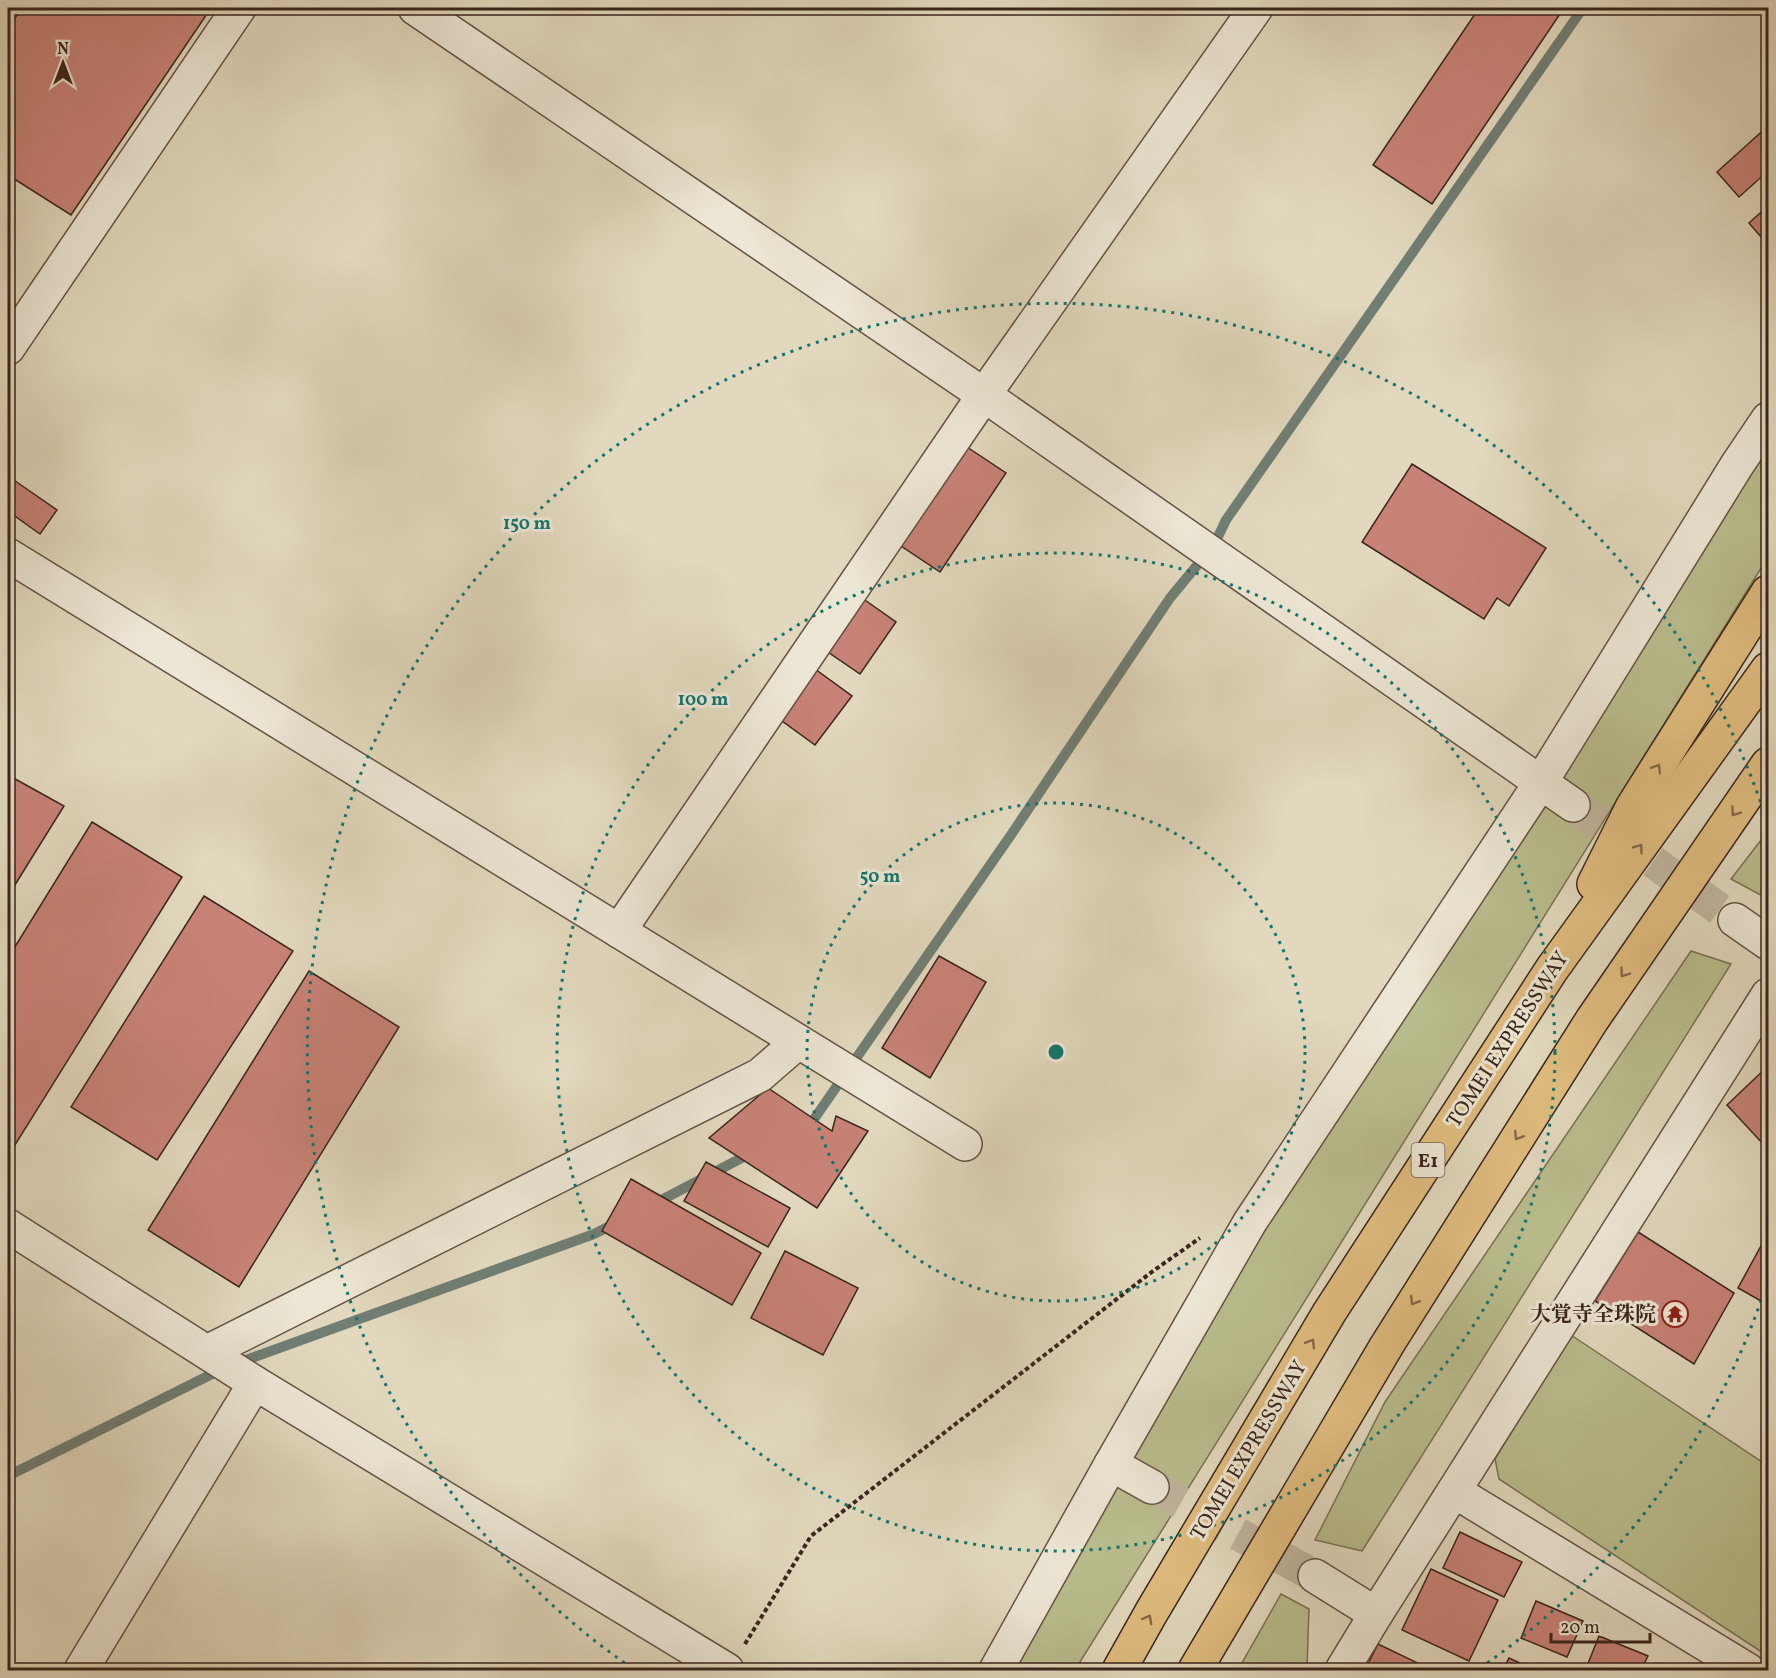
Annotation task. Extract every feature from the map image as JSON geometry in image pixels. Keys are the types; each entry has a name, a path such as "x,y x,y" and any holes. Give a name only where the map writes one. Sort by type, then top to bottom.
{"highway":[{"path":"1552,969 1633,806 1768,592"},
{"name":"TOMEI EXPRESSWAY","path":"1119,1671 1329,1313 1552,969 1768,669"},
{"path":"1195,1671 1387,1345 1586,1030 1768,764"}],"street":[{"path":"8,348 238,8"},
{"path":"415,8 984,395 1573,805"},
{"path":"619,931 984,395 1256,8"},
{"path":"996,1671 1111,1464 1250,1222 1541,782 1737,465 1768,419"},
{"path":"8,555 965,1144"},
{"path":"1735,920 1768,943"},
{"path":"1342,1671 1768,995"},
{"path":"207,1352 760,1075 798,1042"},
{"path":"8,1226 255,1383 734,1661"},
{"path":"81,1671 255,1383"},
{"path":"1111,1464 1152,1487"},
{"path":"1454,1491 1748,1671"},
{"path":"1315,1576 1376,1614"}],"path":[{"path":"734,1661 811,1536 1153,1271 1225,1221 1250,1222"}],"green space":[{"path":"1768,447 1768,557 1075,1670 1012,1670 1283,1189 1603,681"},
{"path":"1768,831 1768,899 1731,879"},
{"path":"1691,951 1731,964 1362,1551 1315,1540 1385,1402"},
{"path":"1571,1335 1768,1466 1768,1644 1763,1653 1499,1479 1495,1459"},
{"path":"1281,1594 1309,1609 1307,1668 1305,1670 1238,1670"}],"building":[{"path":"22,8 211,8 71,215 8,175 8,28"},
{"path":"1479,8 1564,8 1432,204 1373,165"},
{"path":"1768,126 1768,171 1739,197 1717,172"},
{"path":"1768,206 1768,245 1749,223"},
{"path":"964,445 1006,473 940,572 898,544"},
{"path":"1412,464 1546,548 1509,606 1497,598 1484,619 1362,542"},
{"path":"8,476 57,510 40,534 8,511"},
{"path":"862,598 896,622 860,674 825,650"},
{"path":"815,669 852,696 815,745 778,718"},
{"path":"8,775 64,806 8,896"},
{"path":"92,822 182,877 15,1145 8,1140 8,958"},
{"path":"204,896 293,951 157,1160 71,1107"},
{"path":"939,956 986,982 930,1078 882,1048"},
{"path":"309,971 399,1027 239,1287 148,1230"},
{"path":"1768,1066 1768,1141 1764,1145 1727,1105"},
{"path":"768,1088 832,1131 836,1116 868,1131 817,1208 709,1138"},
{"path":"706,1162 790,1208 768,1247 684,1201"},
{"path":"631,1179 761,1253 732,1305 602,1231"},
{"path":"1638,1232 1734,1293 1694,1364 1595,1301"},
{"path":"1768,1233 1768,1305 1738,1288"},
{"path":"785,1251 858,1288 823,1355 751,1318"},
{"path":"1460,1532 1522,1562 1504,1597 1443,1568"},
{"path":"1431,1569 1498,1600 1469,1661 1402,1630"},
{"path":"1536,1601 1583,1621 1567,1657 1521,1638"},
{"path":"1599,1636 1648,1656 1641,1670 1599,1670 1587,1666"},
{"path":"1378,1644 1428,1668 1427,1670 1365,1670"},
{"path":"1509,1658 1535,1670 1503,1670"}],"waterway":[{"path":"804,1126 812,1122 1015,829 1170,598 1214,545 1226,520 1583,8"},
{"path":"652,1205 753,1152"},
{"path":"8,1476 224,1368 594,1234 614,1224"}],"tunnel":[{"path":"1573,805 1735,920"},
{"path":"1152,1487 1315,1576"}],"place":[{"name":"大覚寺全珠院","path":"1675,1314"}]}
